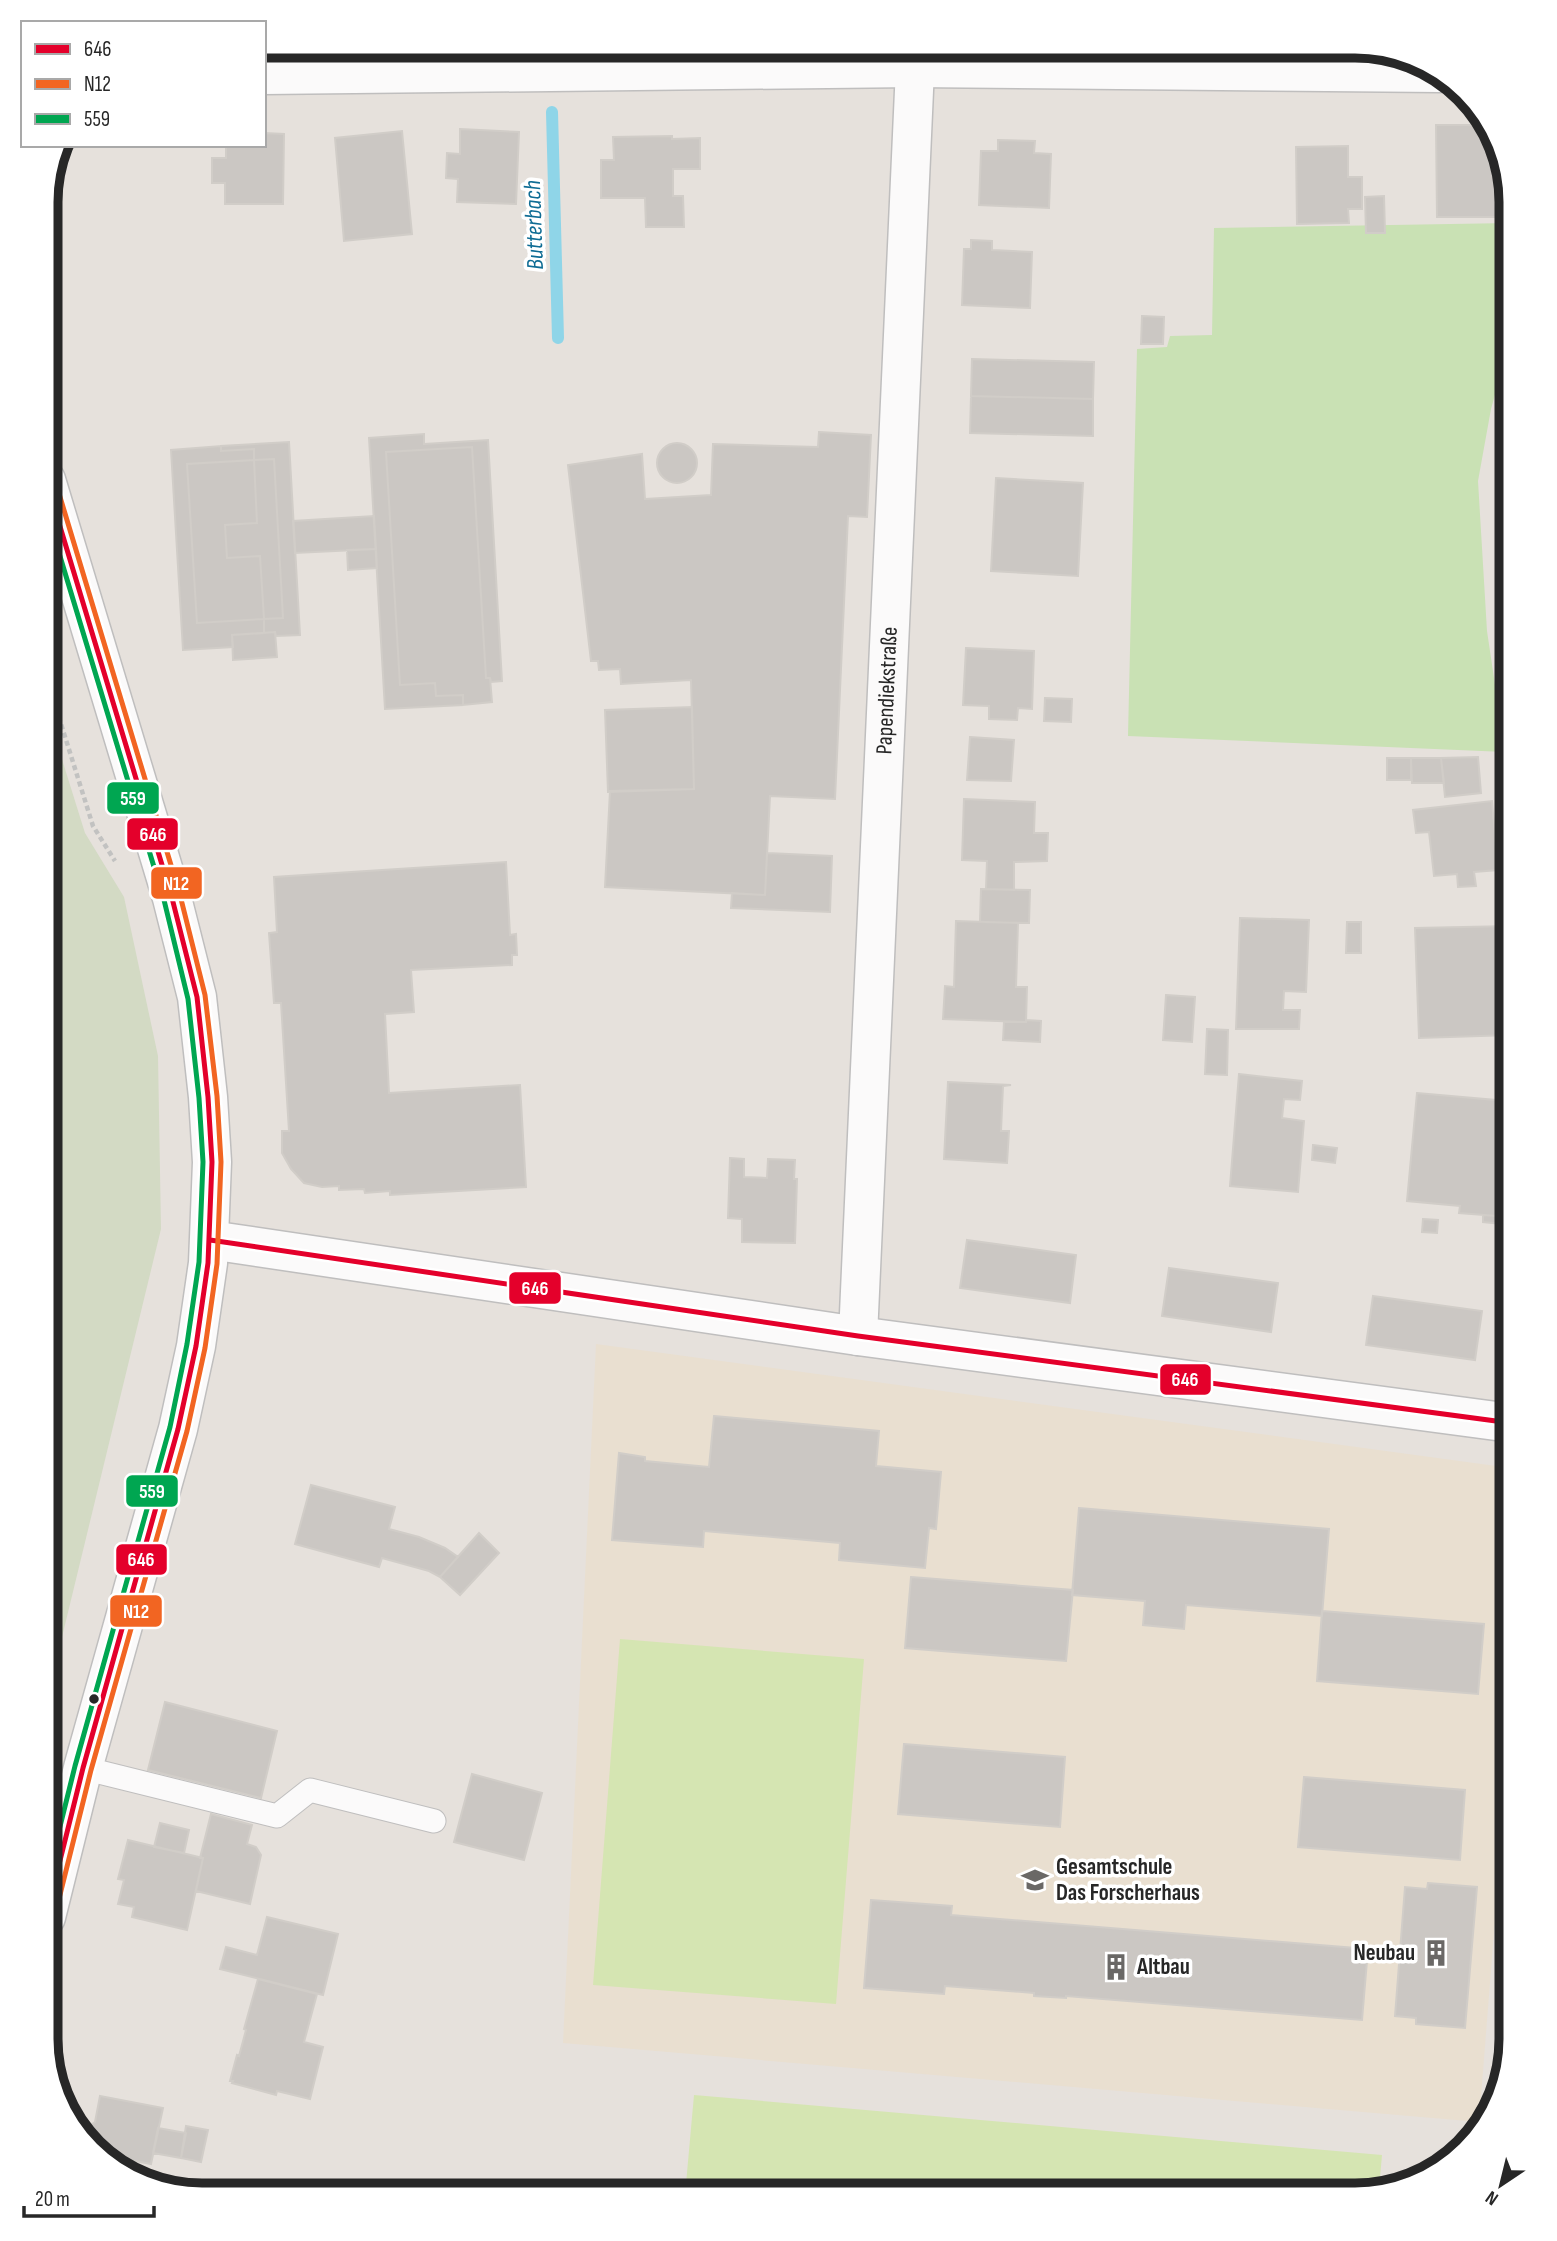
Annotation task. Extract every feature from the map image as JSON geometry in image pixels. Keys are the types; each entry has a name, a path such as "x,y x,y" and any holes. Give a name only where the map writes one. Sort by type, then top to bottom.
{"street":[{"path":"266,75 880,58"},
{"name":"Papendiekstraße","path":"858,1336 916,58"},
{"path":"949,58 1417,72"},
{"path":"58,520 172,898 197,997 212,1162 210,1240 196,1346 178,1429 83,1768 58,1869"},
{"path":"210,1240 858,1336 1499,1421"}],"lane":[{"path":"83,1768 277,1816 310,1790 434,1821"}],"path":[{"path":"58,714 93,826 119,868"}],"shaded area":[{"name":"Gesamtschule Das Forscherhaus","path":"596,1344 1499,1466 1499,1869 1480,2111 1473,2121 563,2043"}],"green space":[{"path":"1499,223 1499,380 1478,481 1487,631 1499,712 1499,752 1128,736 1137,349 1167,347 1170,336 1212,335 1214,228"},
{"path":"58,746 85,833 124,897 158,1056 161,1229 58,1654"},
{"path":"620,1639 864,1659 836,2004 593,1985"},
{"path":"694,2095 1382,2155 1380,2181 1355,2183 686,2183"}],"building":[{"path":"1436,125 1477,125 1494,165 1498,183 1499,217 1437,217"},
{"path":"460,129 519,132 516,204 457,202 458,179 446,178 447,153 460,154"},
{"path":"402,131 412,234 344,241 335,138"},
{"path":"266,133 284,134 283,204 225,204 225,183 212,183 212,158 226,158 226,147 266,147"},
{"path":"672,136 672,139 700,138 700,169 673,169 673,196 683,196 684,227 646,227 645,198 601,198 601,160 614,160 613,137"},
{"path":"998,140 1035,141 1034,153 1051,154 1049,208 979,205 981,151 998,151"},
{"path":"1348,146 1348,177 1362,177 1362,209 1348,209 1349,223 1297,224 1296,147"},
{"path":"1384,196 1385,233 1366,233 1365,197"},
{"path":"971,240 992,241 992,250 1032,252 1030,308 962,305 964,249 971,249"},
{"path":"1142,316 1164,317 1163,344 1141,344"},
{"path":"972,359 1094,362 1093,399 971,396"},
{"path":"971,396 1093,399 1093,436 970,433"},
{"path":"819,432 871,435 867,517 848,516 835,799 770,796 765,895 605,887 610,791 694,789 691,680 621,684 620,669 599,670 598,661 591,661 568,465 642,454 645,499 711,495 713,444 818,447"},
{"path":"424,434 424,444 488,440 502,681 491,682 490,678 486,678 472,447 386,452 400,685 435,683 436,696 463,695 463,705 385,709 369,438"},
{"path":"289,442 300,635 276,636 275,632 264,633 264,619 283,618 274,459 254,460 254,449 221,451 221,446"},
{"path":"677,443 691,449 697,463 691,477 677,483 663,477 657,463 663,449"},
{"path":"221,446 221,451 254,449 254,460 187,464 197,623 264,619 264,633 232,635 233,647 183,650 171,450"},
{"path":"472,447 486,678 490,678 492,702 463,705 463,695 436,696 435,683 400,685 386,452"},
{"path":"274,459 283,618 264,619 260,556 227,558 225,525 257,523 254,460"},
{"path":"254,460 257,523 225,525 227,558 260,556 264,619 197,623 187,464"},
{"path":"996,478 1083,483 1078,576 991,571"},
{"path":"374,516 376,549 295,553 293,521"},
{"path":"376,549 377,568 348,570 347,550"},
{"path":"275,632 277,657 233,660 232,635"},
{"path":"966,648 1034,651 1032,709 1018,708 1017,720 989,719 989,706 963,705"},
{"path":"1045,698 1072,699 1071,722 1044,721"},
{"path":"692,707 694,789 608,792 605,710"},
{"path":"970,737 1014,740 1011,781 967,780"},
{"path":"1478,757 1481,793 1445,797 1441,758"},
{"path":"1387,758 1411,758 1411,780 1387,780"},
{"path":"1411,758 1441,758 1444,783 1412,783"},
{"path":"964,799 1035,802 1034,833 1048,833 1047,861 1014,862 1014,890 986,889 987,861 962,860"},
{"path":"1492,801 1498,870 1474,872 1476,886 1458,887 1457,874 1434,876 1429,832 1416,833 1413,810"},
{"path":"767,853 832,856 830,912 731,908 732,893 765,895"},
{"path":"506,862 510,935 516,934 517,955 512,955 512,965 411,970 414,1012 385,1014 389,1093 520,1085 526,1187 390,1195 390,1191 365,1193 364,1189 339,1190 339,1186 322,1187 304,1183 291,1169 282,1153 282,1131 289,1131 281,1003 274,1003 269,933 277,932 274,877"},
{"path":"981,889 1030,890 1029,923 980,922"},
{"path":"1240,918 1309,920 1306,992 1284,991 1283,1010 1300,1010 1299,1029 1236,1029"},
{"path":"956,921 1018,923 1016,987 1027,987 1026,1022 943,1019 945,986 954,987"},
{"path":"1347,922 1361,922 1361,953 1346,953"},
{"path":"1499,926 1499,1035 1419,1038 1415,928"},
{"path":"1166,995 1195,997 1192,1042 1163,1040"},
{"path":"1041,1021 1040,1042 1003,1040 1004,1022"},
{"path":"1207,1029 1228,1030 1227,1075 1205,1074"},
{"path":"1239,1074 1302,1081 1300,1100 1284,1099 1282,1118 1304,1121 1298,1192 1230,1186"},
{"path":"948,1082 1011,1085 1003,1086 1001,1131 1009,1131 1007,1163 944,1159"},
{"path":"1417,1093 1499,1100 1499,1216 1459,1213 1460,1206 1407,1201"},
{"path":"1313,1145 1337,1148 1335,1163 1312,1160"},
{"path":"730,1158 744,1159 744,1177 767,1178 768,1159 795,1160 795,1243 742,1242 742,1219 728,1218"},
{"path":"1483,1215 1499,1216 1499,1224 1483,1222"},
{"path":"1423,1219 1438,1220 1437,1233 1422,1232"},
{"path":"967,1240 1076,1255 1070,1303 960,1288"},
{"path":"1169,1268 1278,1283 1271,1332 1162,1316"},
{"path":"1373,1296 1482,1311 1475,1360 1366,1345"},
{"path":"714,1416 879,1431 876,1466 941,1472 936,1529 929,1528 925,1568 839,1560 840,1543 704,1531 703,1547 612,1540 619,1453 645,1457 645,1461 709,1467"},
{"path":"311,1485 395,1507 389,1529 419,1537 458,1557 440,1577 429,1571 382,1558 379,1567 295,1544"},
{"path":"1079,1508 1329,1529 1322,1616 1186,1605 1184,1629 1143,1625 1145,1601 1072,1595"},
{"path":"479,1533 499,1553 460,1595 440,1577"},
{"path":"911,1577 1073,1590 1066,1661 905,1648"},
{"path":"1322,1611 1484,1624 1478,1694 1317,1681"},
{"path":"165,1702 277,1731 261,1798 148,1770"},
{"path":"904,1744 1065,1757 1060,1827 898,1814"},
{"path":"472,1774 542,1793 524,1860 454,1842"},
{"path":"1304,1777 1465,1790 1460,1860 1298,1847"},
{"path":"211,1814 252,1825 247,1844 256,1847 261,1855 250,1904 196,1891 203,1858 200,1858"},
{"path":"160,1823 189,1830 184,1853 154,1847"},
{"path":"128,1840 203,1858 187,1930 132,1917 134,1907 118,1904 124,1880 118,1879"},
{"name":"Neubau","path":"1428,1883 1477,1887 1465,2028 1416,2024 1416,2018 1395,2016 1405,1887 1427,1889"},
{"name":"Altbau","path":"871,1900 952,1906 951,1915 1368,1949 1362,2020 1066,1996 1034,1996 1034,1993 945,1986 944,1994 864,1988"},
{"path":"267,1917 338,1934 323,1995 220,1969 226,1947 257,1955"},
{"path":"258,1979 317,1994 304,2042 323,2047 310,2099 277,2091 276,2095 230,2081"},
{"path":"100,2096 163,2108 151,2164 135,2161 134,2166 114,2153 88,2127 95,2122"},
{"path":"186,2126 208,2130 201,2162 181,2158"},
{"path":"158,2128 186,2133 181,2158 153,2153"}],"waterway":[{"name":"Butterbach","path":"552,112 558,338"}],"transit line":[{"name":"N12","path":"58,490 180,895 205,995 217,1096 221,1162 217,1264 205,1348 187,1431 91,1770 58,1903"},
{"name":"646","path":"58,520 172,898 197,997 212,1162 208,1263 196,1346 178,1429 83,1768 58,1869"},
{"name":"559","path":"58,550 164,900 188,999 203,1162 199,1262 187,1344 170,1427 58,1835"},
{"name":"646","path":"210,1240 858,1336 1499,1421"}],"place":[{"name":"Gesamtschule Das Forscherhaus","path":"1035,1880"},
{"name":"Neubau","path":"1436,1953"},
{"name":"Altbau","path":"1116,1967"}]}
